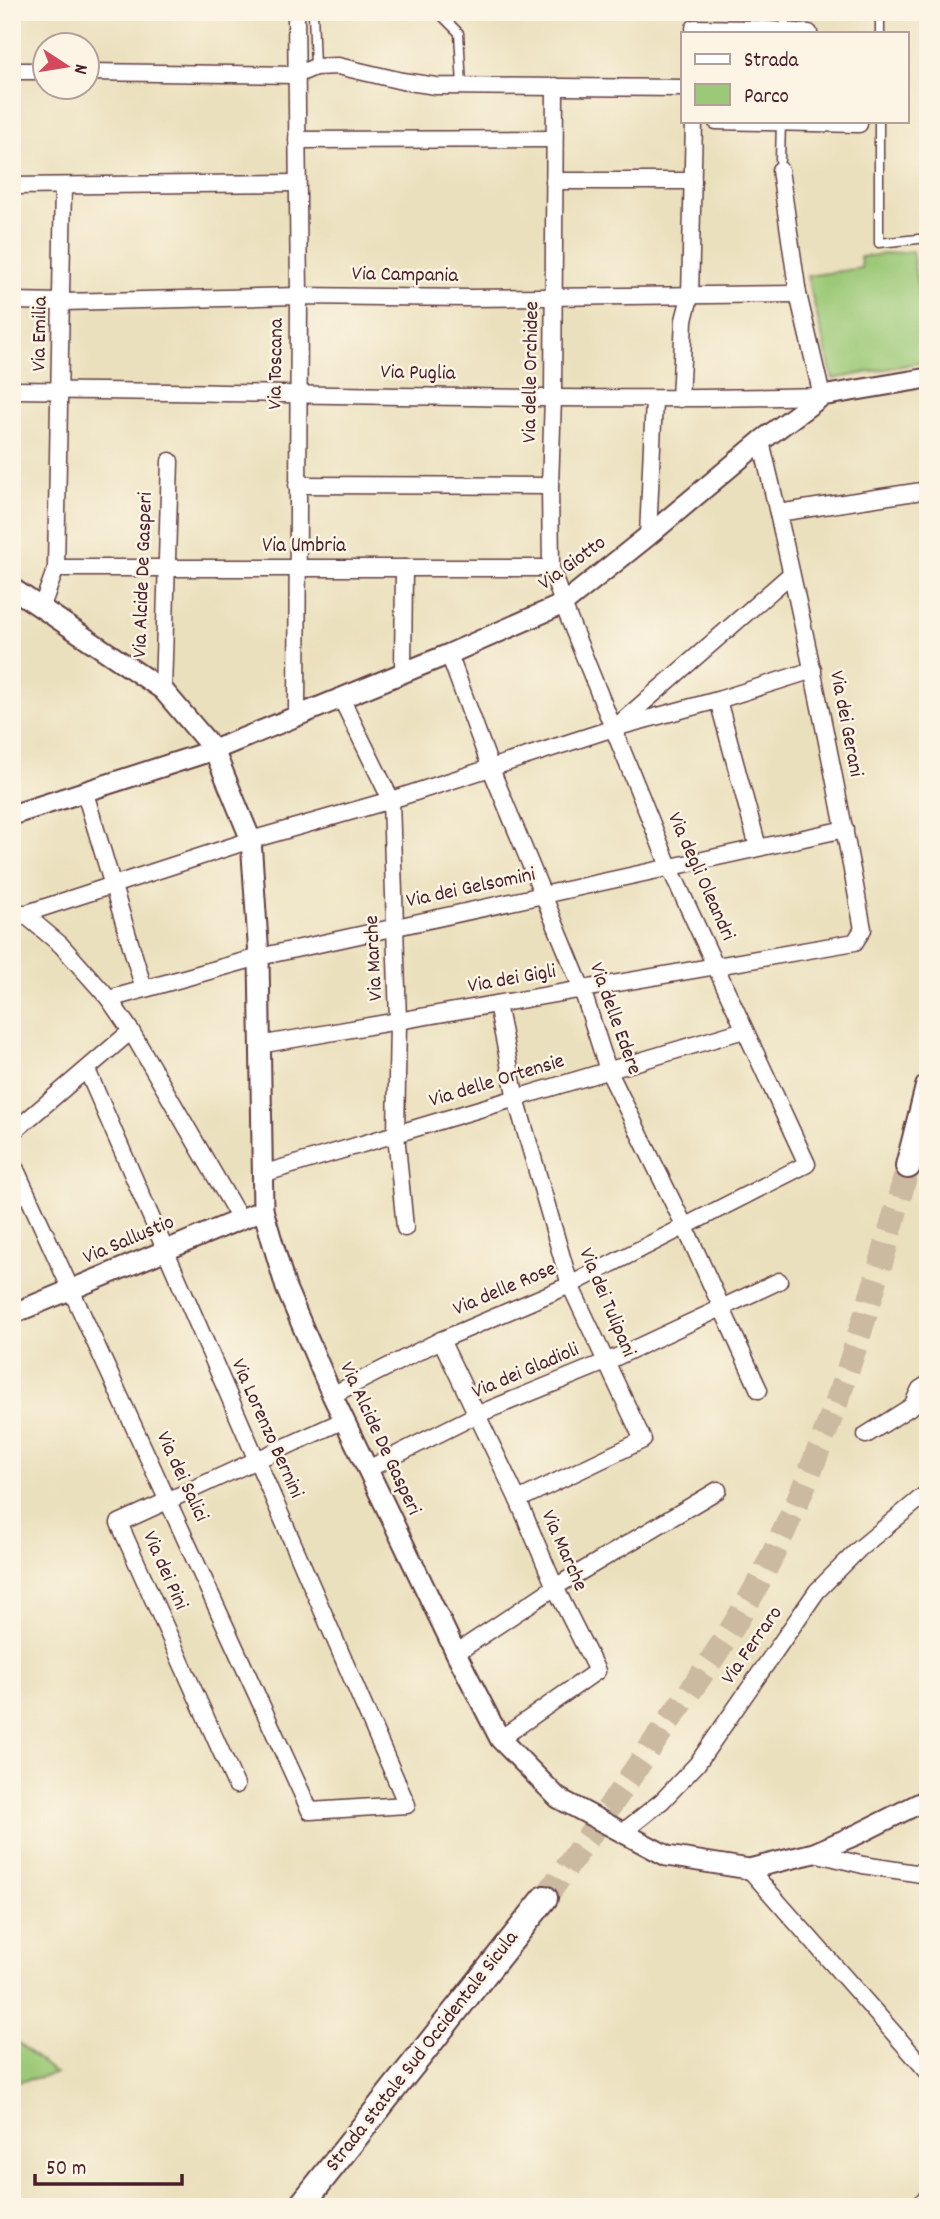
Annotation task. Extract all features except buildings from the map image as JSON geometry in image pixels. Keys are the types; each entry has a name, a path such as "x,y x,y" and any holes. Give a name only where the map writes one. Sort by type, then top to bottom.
{"main road":[{"path":"908,1166 928,1087"},
{"name":"Strada statale Sud Occidentale Sicula","path":"300,2207 545,1898"}],"street":[{"name":"Via Toscana","path":"296,12 299,296 297,715"},
{"path":"694,24 797,32"},
{"path":"102,72 296,75 315,67 338,66 436,86 681,88"},
{"path":"12,71 32,71"},
{"name":"Via delle Orchidee","path":"555,86 551,569 563,604"},
{"path":"680,399 684,320 690,297 694,122"},
{"path":"781,122 859,122"},
{"path":"297,140 554,139"},
{"path":"780,165 798,294 822,396"},
{"path":"554,181 693,181"},
{"path":"12,186 297,183"},
{"name":"Via Emilia","path":"42,606 56,568 63,302 63,186"},
{"name":"Via Campania","path":"12,301 299,296 690,297 798,294"},
{"name":"Via Giotto","path":"12,815 214,750 449,654 563,604 761,441 822,396 928,377"},
{"name":"Via Puglia","path":"12,390 654,400 822,396"},
{"path":"648,536 654,400"},
{"name":"Via dei Gerani","path":"761,441 813,670 845,829 863,929 855,942"},
{"name":"Via Alcide De Gasperi","path":"163,690 170,461"},
{"path":"297,485 550,486"},
{"path":"778,513 928,490"},
{"name":"Via Umbria","path":"56,568 551,569"},
{"path":"403,673 404,568"},
{"path":"614,728 791,574"},
{"name":"Via Alcide De Gasperi","path":"12,588 163,690 214,750 251,840 259,957 263,1210 286,1288 332,1395 500,1739 558,1798 667,1856 749,1869 814,1853 928,1799"},
{"name":"Via degli Oleandri","path":"563,604 669,866 807,1164"},
{"name":"Via delle Edere","path":"449,654 541,895 582,989 608,1070 685,1227 759,1390"},
{"path":"18,912 113,886 251,840 391,800 614,728 718,700 813,670"},
{"name":"Via Marche","path":"341,698 391,800 398,1021 396,1134 405,1228"},
{"path":"718,700 758,846"},
{"path":"85,793 144,989"},
{"name":"Via dei Gelsomini","path":"109,999 259,957 845,829"},
{"path":"18,912 61,945 109,999 131,1031 240,1219"},
{"name":"Via dei Gigli","path":"260,1045 855,942"},
{"name":"Via dei Tulipani","path":"497,1004 516,1099 570,1284 643,1440 517,1500"},
{"name":"Via delle Ortensie","path":"262,1174 744,1030"},
{"path":"12,1133 131,1031"},
{"name":"Via Lorenzo Bernini","path":"86,1070 407,1805 310,1811"},
{"name":"Via dei Salici","path":"12,1161 310,1811"},
{"name":"Via delle Rose","path":"332,1395 441,1340 570,1284 807,1164"},
{"name":"Via Sallustio","path":"12,1314 263,1210"},
{"name":"Via dei Gladioli","path":"368,1469 476,1415 608,1361 779,1282"},
{"name":"Via Marche","path":"441,1340 555,1587 597,1671 500,1739"},
{"path":"866,1435 912,1406 920,1390 928,1384"},
{"name":"Via dei Pini","path":"236,1785 119,1523 344,1420"},
{"path":"456,1653 555,1587 718,1490"},
{"name":"Via Ferraro","path":"623,1832 662,1801 697,1764 817,1591 859,1549 928,1492"},
{"path":"814,1853 863,1865 928,1875"},
{"path":"749,1869 928,2072"},
{"path":"916,2207 928,2197"}],"lane":[{"path":"313,12 315,67"},
{"path":"438,12 459,33 462,86"},
{"path":"785,12 785,31"},
{"path":"880,12 880,32"},
{"path":"780,165 781,122"},
{"path":"879,122 878,243 928,238"}],"green space":[{"path":"912,251 928,361 833,379 807,276 862,268 860,257"},
{"path":"12,2038 56,2074 12,2083"}],"tunnel":[{"path":"545,1898 701,1675 762,1576 786,1527 828,1426 863,1323 908,1166"}]}
